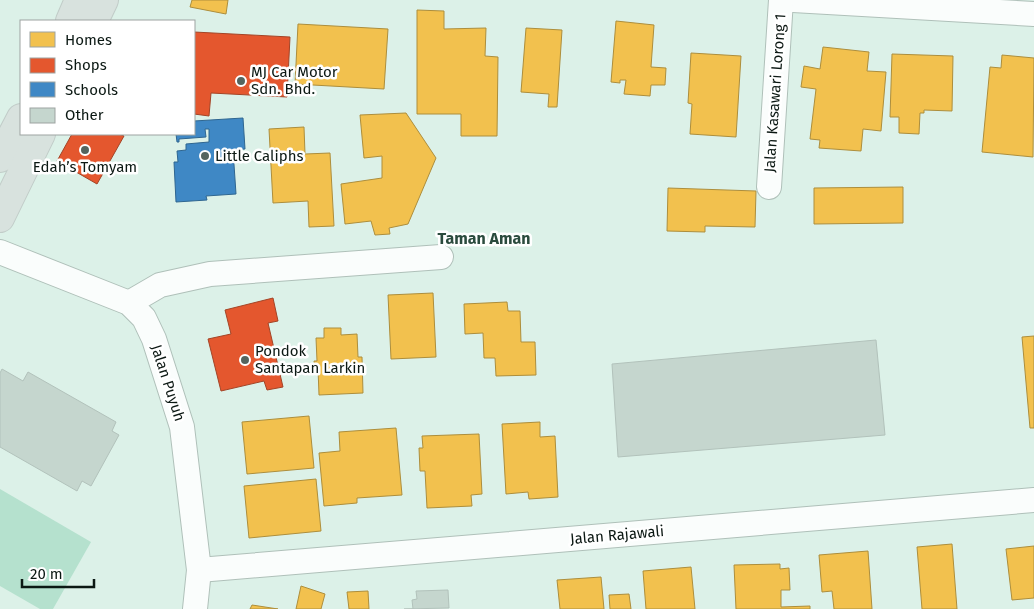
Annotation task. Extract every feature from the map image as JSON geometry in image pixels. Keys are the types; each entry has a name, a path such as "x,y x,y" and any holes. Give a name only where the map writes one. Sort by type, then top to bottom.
{"main road":[{"path":"70,20 79,0"},
{"path":"94,20 104,0"},
{"path":"0,158 20,128"},
{"path":"0,218 20,130"}],"street":[{"name":"Jalan Kasawari Lorong 1","path":"768,186 781,0"},
{"path":"793,0 1034,14"},
{"name":"Jalan Puyuh","path":"0,252 128,303 144,318 154,339 182,427 200,570 195,609"},
{"path":"128,303 160,285 210,274 442,257"},
{"name":"Jalan Rajawali","path":"200,570 1034,500"}],"green space":[{"path":"0,489 91,542 53,609 40,609 0,586"}],"building: Homes":[{"path":"192,0 228,0 226,14 190,7"},
{"path":"417,10 444,11 444,29 486,28 485,56 498,57 497,136 461,136 461,114 417,114"},
{"path":"616,21 654,25 651,67 666,68 665,85 651,85 650,96 624,94 626,80 620,80 620,83 611,82"},
{"path":"298,24 388,29 384,89 295,84"},
{"path":"526,28 562,30 557,107 548,107 549,94 521,92"},
{"path":"823,47 869,52 867,71 886,72 881,131 863,129 861,151 819,148 820,140 810,139 816,89 801,87 804,66 820,69"},
{"path":"691,53 741,56 736,137 690,134 692,104 688,103"},
{"path":"892,54 953,56 952,111 924,110 924,113 920,113 919,134 899,133 899,117 890,117"},
{"path":"1002,55 1034,58 1033,157 982,152 990,67 1001,68"},
{"path":"406,113 436,158 408,224 389,228 390,234 375,235 371,221 345,224 341,184 382,178 382,156 364,158 360,115"},
{"path":"304,127 305,154 330,153 334,226 309,227 308,201 273,203 269,129"},
{"path":"903,187 903,223 814,224 814,188"},
{"path":"668,188 756,191 755,227 705,226 705,232 667,231"},
{"path":"433,293 436,357 391,359 388,295"},
{"path":"507,302 508,311 520,311 521,342 535,342 536,375 496,376 495,358 484,358 483,333 465,334 464,304"},
{"path":"324,328 341,328 341,335 357,334 358,357 362,357 363,393 319,395 318,368 315,369 314,361 317,361 316,338 324,338"},
{"path":"1034,336 1034,428 1030,428 1022,337"},
{"path":"309,416 314,468 247,474 242,422"},
{"path":"540,422 540,437 555,436 558,497 529,499 528,492 506,494 502,424"},
{"path":"396,428 402,495 357,498 357,503 324,506 319,453 340,451 339,432"},
{"path":"479,434 482,494 471,495 472,506 427,508 425,471 420,471 419,448 423,448 422,436"},
{"path":"316,479 321,531 249,538 244,486"},
{"path":"952,544 957,609 922,609 917,547"},
{"path":"1034,546 1034,598 1012,600 1006,549"},
{"path":"868,551 872,609 834,609 832,591 822,592 819,555"},
{"path":"780,564 780,569 789,568 790,590 781,590 781,607 810,606 810,609 736,609 734,565"},
{"path":"691,567 695,609 646,609 643,571"},
{"path":"601,577 604,609 560,609 557,580"},
{"path":"301,586 325,594 321,609 296,609"},
{"path":"368,591 369,609 349,609 347,592"},
{"path":"629,594 631,609 610,609 609,595"},
{"path":"252,605 278,609 250,609"}],"building: Shops":[{"name":"MJ Car Motor Sdn. Bhd.","path":"195,32 290,37 287,97 211,93 209,116 195,114"},
{"path":"71,135 124,136 97,184 57,161"},
{"name":"Pondok Santapan Larkin","path":"273,298 278,321 268,323 283,387 267,390 264,381 221,391 208,339 231,334 225,310"}],"building: Schools":[{"name":"Little Caliphs","path":"243,118 245,149 233,150 236,194 206,196 207,200 176,202 174,162 178,162 177,151 186,150 186,144 209,142 209,129 205,129 206,137 179,139 179,142 177,142 176,135 195,135 195,121"}],"building: Other":[{"path":"876,340 885,435 618,457 612,364"},
{"path":"2,369 23,381 28,372 116,422 112,431 119,435 91,486 82,481 77,491 0,447 0,373"},
{"path":"448,590 449,608 413,609 412,600 417,599 416,591"}],"place":[{"name":"MJ Car Motor Sdn. Bhd.","path":"241,81"},
{"name":"Edah’s Tomyam","path":"85,150"},
{"name":"Little Caliphs","path":"205,156"},
{"name":"Pondok Santapan Larkin","path":"245,360"}],"district":[{"name":"Taman Aman","path":"484,238"}]}
